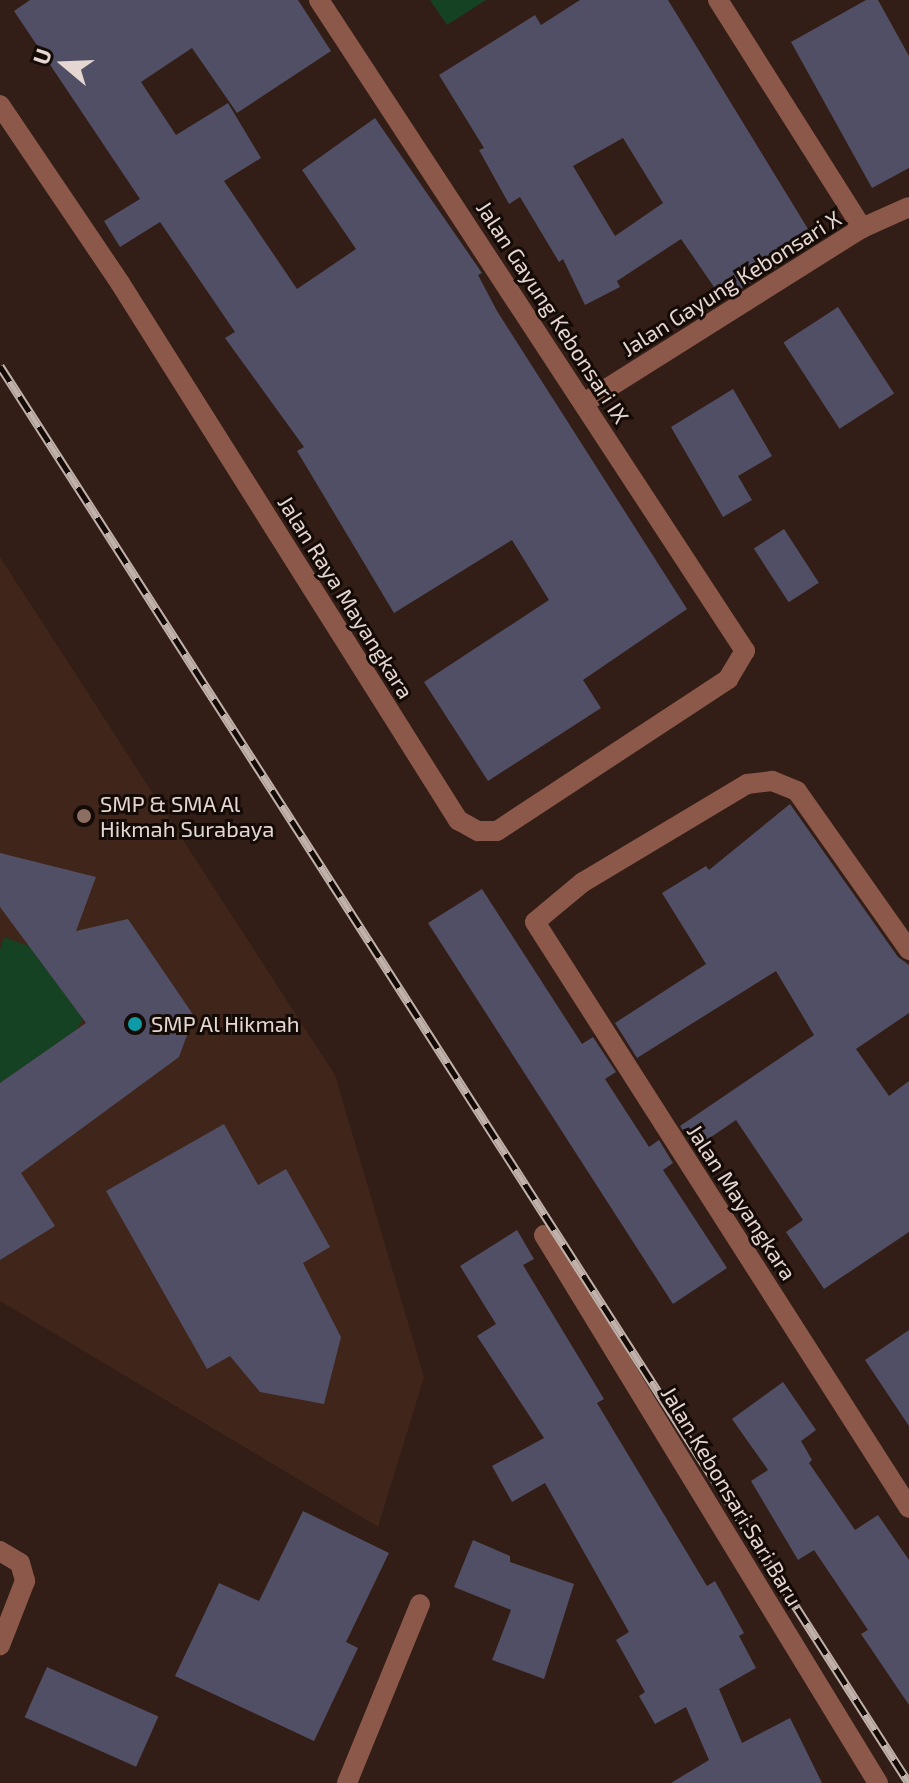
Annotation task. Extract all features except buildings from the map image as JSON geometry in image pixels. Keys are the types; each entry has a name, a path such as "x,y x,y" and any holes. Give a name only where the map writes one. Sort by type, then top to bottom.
{"street":[{"name":"Jalan Gayung Kebonsari IX","path":"319,0 745,651"},
{"name":"Jalan Gayung Kebonsari X","path":"718,0 862,228"},
{"name":"Jalan Raya Mayangkara","path":"0,105 120,283 458,820 478,831 497,831 728,679 745,651"},
{"name":"Jalan Gayung Kebonsari X","path":"584,403 862,228 909,207"},
{"name":"Jalan Mayangkara","path":"909,950 797,791 772,781 747,784 583,882 535,922 909,1508"},
{"name":"Jalan Kebonsari Sari Baru","path":"544,1235 878,1783"},
{"path":"0,1551 20,1563 25,1581 0,1645"},
{"path":"347,1783 420,1604"}],"shaded area":[{"name":"SMP & SMA Al Hikmah Surabaya","path":"0,557 335,1075 424,1377 378,1527 0,1301"}],"green space":[{"path":"430,0 486,0 447,25"},
{"path":"4,937 29,946 83,1019 76,1030 0,1083 0,949"}],"railway":[{"path":"0,366 909,1783"}],"place":[{"name":"SMP & SMA Al Hikmah Surabaya","path":"84,816"},
{"name":"SMP Al Hikmah","path":"135,1024"}]}
